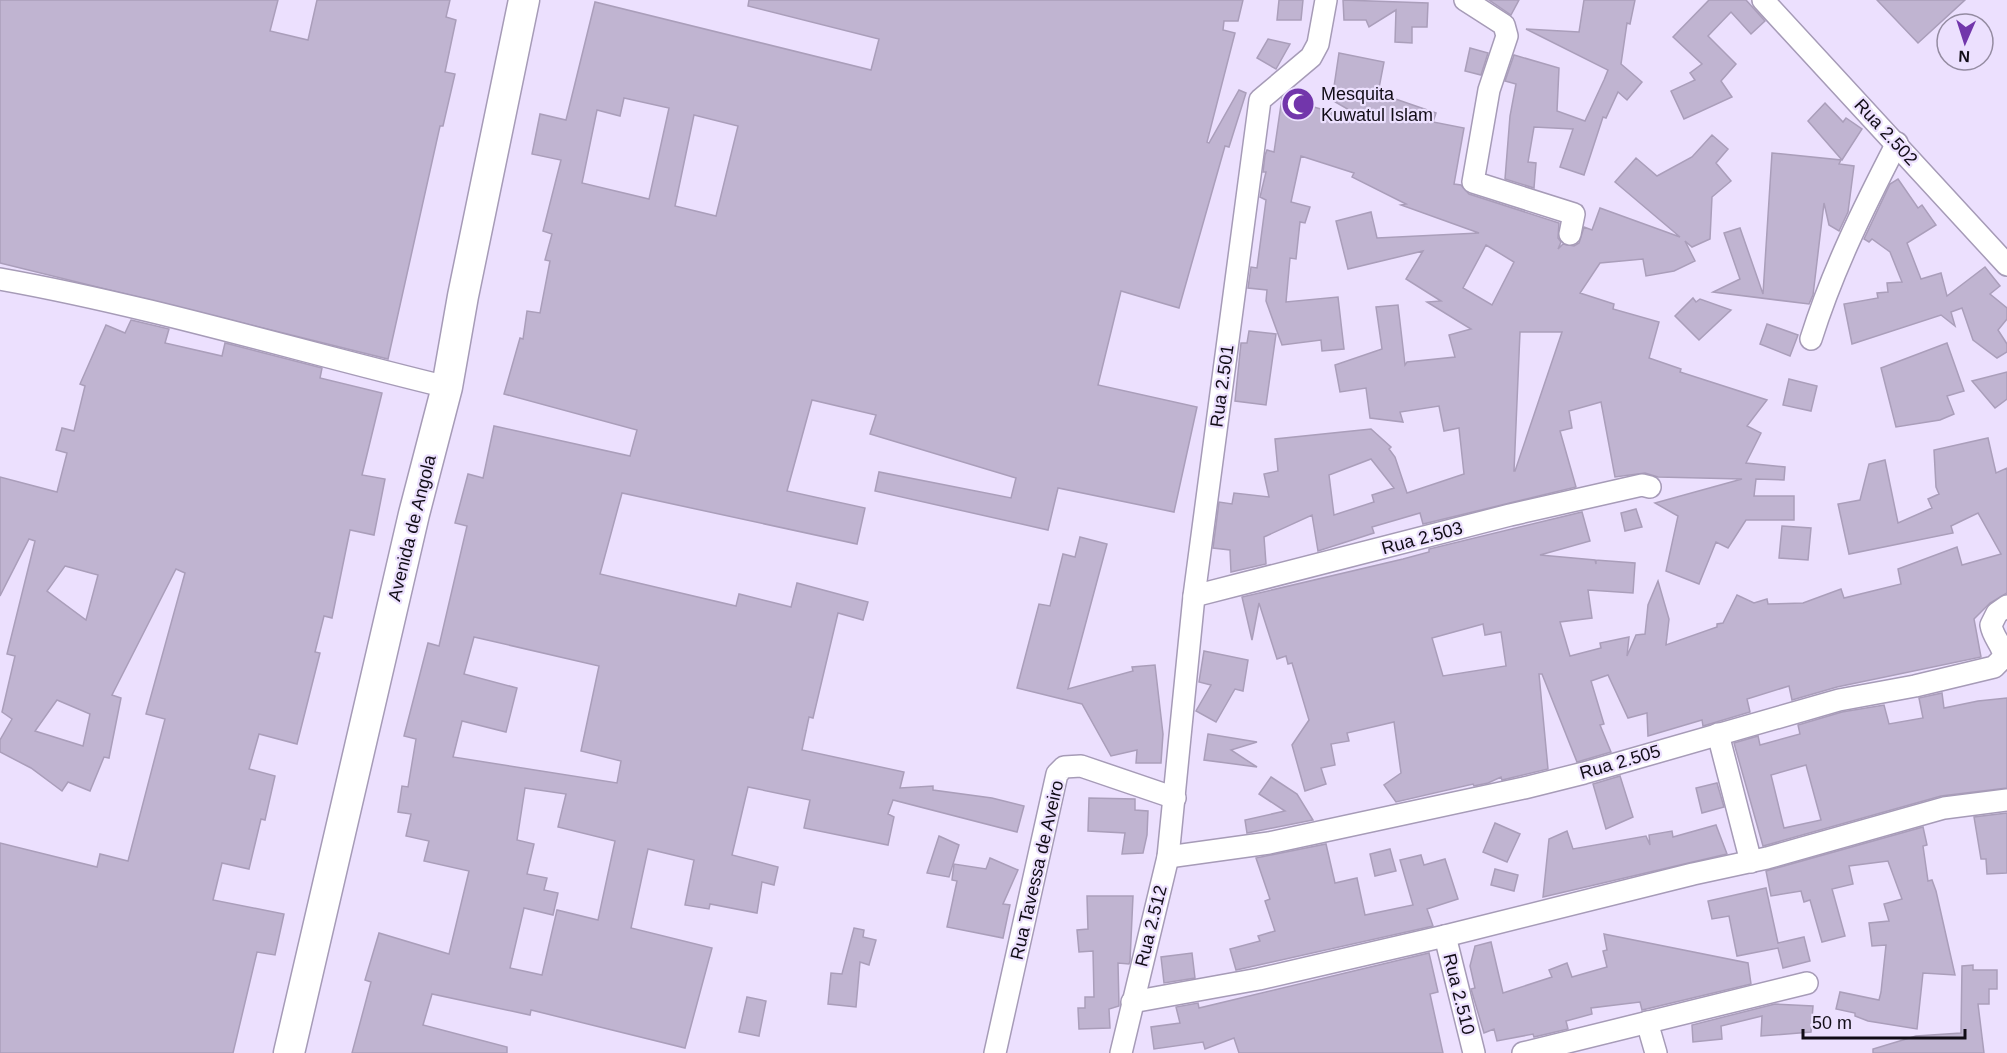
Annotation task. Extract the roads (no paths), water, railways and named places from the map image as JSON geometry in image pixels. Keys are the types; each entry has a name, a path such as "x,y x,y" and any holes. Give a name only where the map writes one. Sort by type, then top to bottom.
{"main road":[{"name":"Avenida de Angola","path":"289,1053 414,514 447,387 462,296 524,0"}],"street":[{"name":"Rua 2.501","path":"1175,798 1194,597 1260,99 1311,57 1318,44 1326,0"},
{"path":"1465,0 1504,25 1507,36 1490,90 1473,182 1574,214 1570,234"},
{"name":"Rua 2.502","path":"1763,0 2007,265"},
{"path":"1811,339 1828,284 1849,236 1897,143"},
{"path":"0,279 160,312 295,350 447,387"},
{"name":"Rua 2.503","path":"1194,597 1510,515 1642,485 1650,487"},
{"name":"Rua 2.505","path":"1168,857 1269,843 1524,788 1839,700 1915,686 1994,667 2004,657 2003,648 1996,640 1991,625 1997,613 2007,606"},
{"path":"1718,734 1751,862"},
{"name":"Rua Tavessa de Aveiro","path":"995,1053 1057,774 1064,767 1081,766 1175,798"},
{"name":"Rua 2.512","path":"1121,1053 1168,857 1175,798"},
{"path":"1132,1002 1259,979 1445,936 1693,874 1751,862 1944,808 2007,800"},
{"name":"Rua 2.510","path":"1445,936 1474,1053"},
{"path":"1523,1053 1808,983"},
{"path":"1647,1022 1656,1053"}],"place":[{"name":"Mesquita Kuwatul Islam","path":"1298,104"}]}
